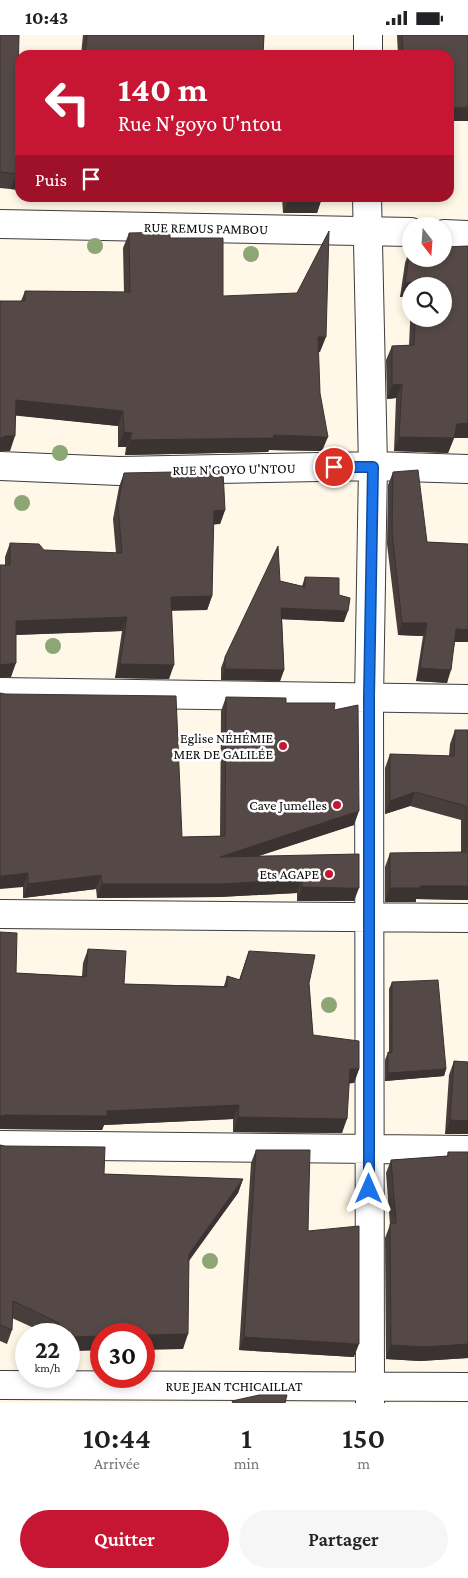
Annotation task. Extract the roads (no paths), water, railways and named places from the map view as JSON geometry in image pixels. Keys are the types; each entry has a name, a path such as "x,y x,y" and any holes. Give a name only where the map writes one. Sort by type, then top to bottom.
{"street":[{"path":"368,35 368,50"},
{"path":"367,202 373,467 369,698 370,1394"},
{"name":"RUE REMUS PAMBOU","path":"0,224 402,232"},
{"path":"452,234 468,235"},
{"name":"RUE N'GOYO U'NTOU","path":"0,466 120,471 373,467 468,469"},
{"path":"0,692 468,699"},
{"path":"0,914 468,918"},
{"path":"0,1145 468,1149"},
{"name":"RUE JEAN TCHICAILLAT","path":"0,1385 100,1395 370,1394 468,1387"}],"place":[{"name":"Eglise NÉHÉMIE MER DE GALILÉE","path":"283,746"},
{"name":"Cave Jumelles","path":"337,805"},
{"name":"Ets AGAPE","path":"329,874"}]}
